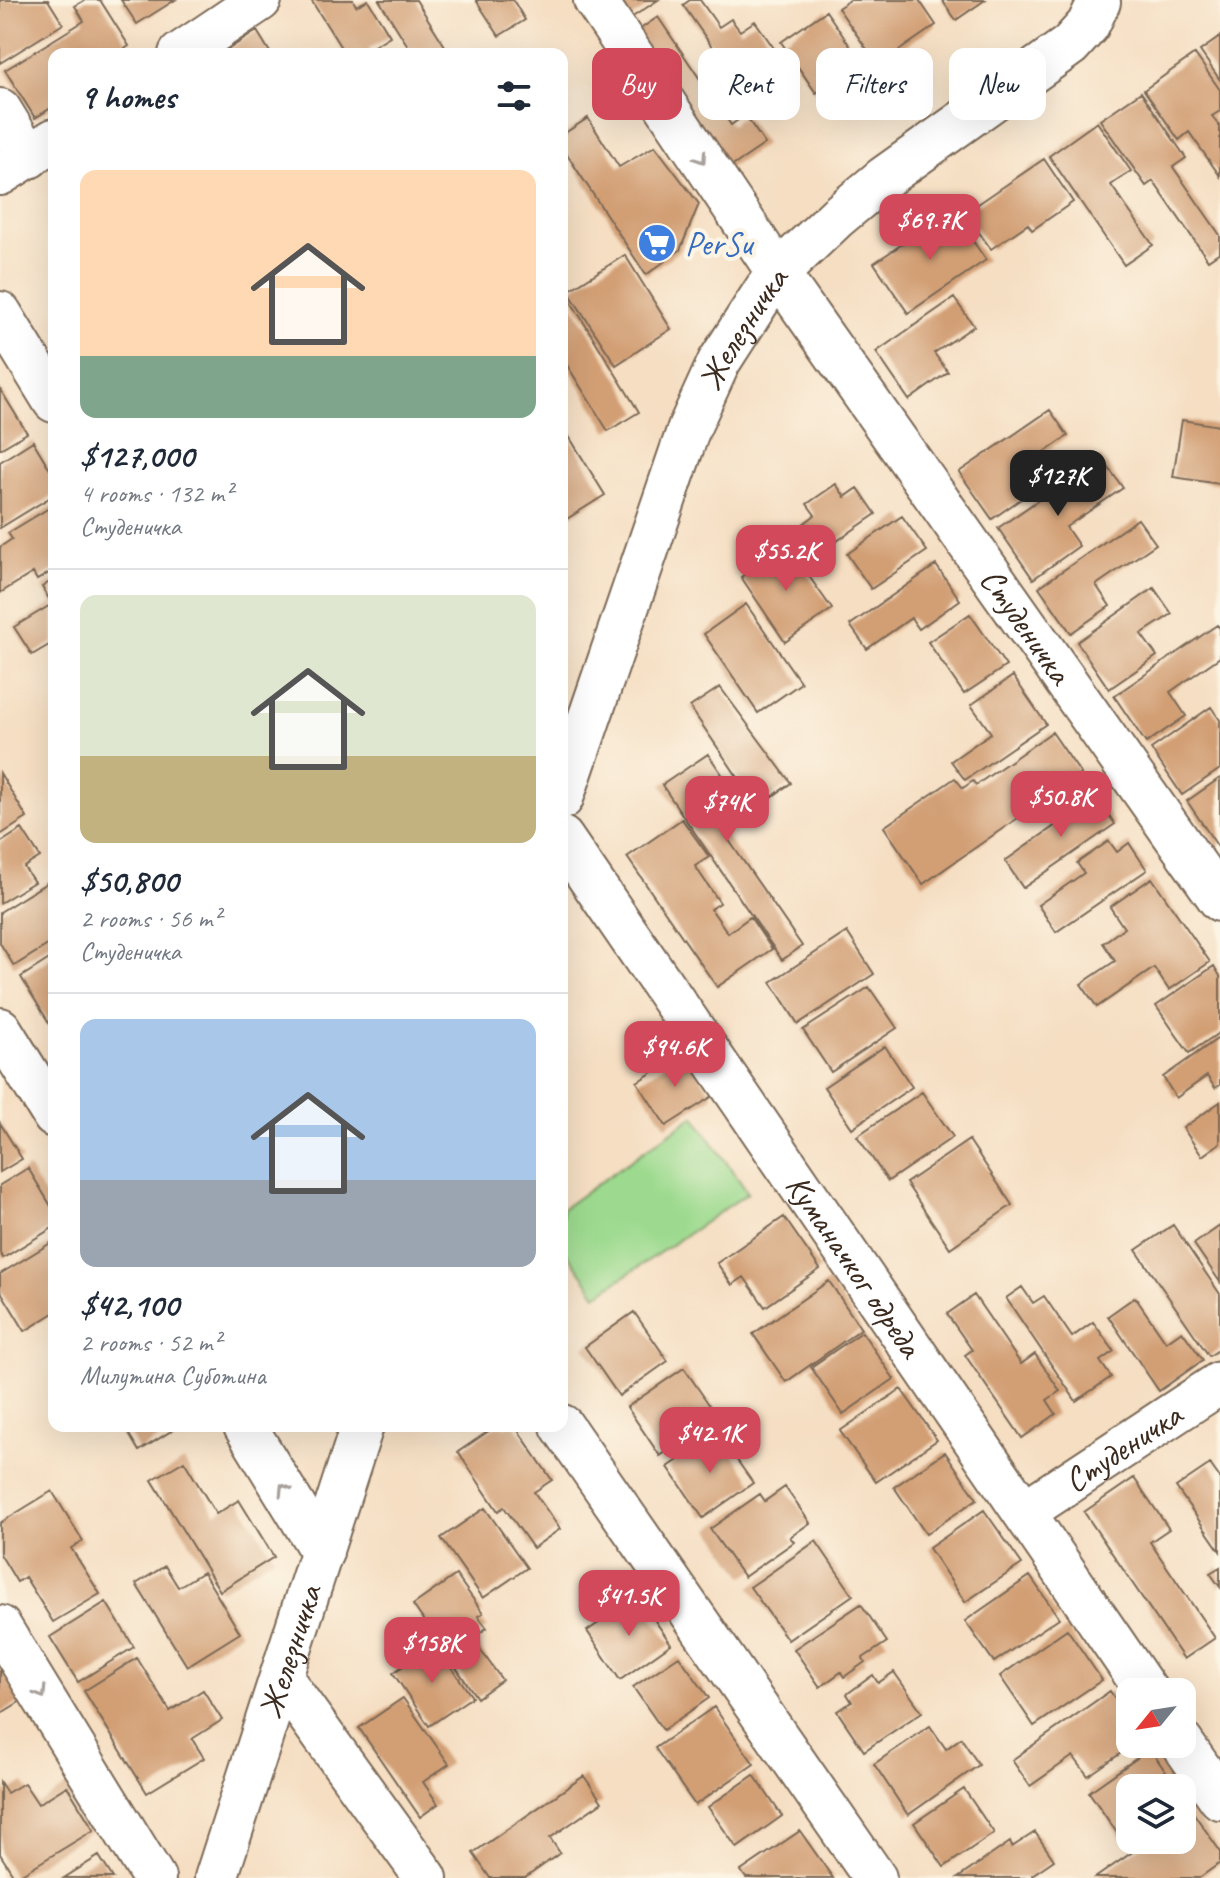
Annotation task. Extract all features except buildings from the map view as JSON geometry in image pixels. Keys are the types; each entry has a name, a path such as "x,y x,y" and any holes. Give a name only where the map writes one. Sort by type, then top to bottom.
{"street":[{"path":"189,48 260,0"},
{"name":"Студеничка","path":"595,0 778,273 1220,900"},
{"name":"Железничка","path":"568,781 689,428 719,362 778,273 885,177 1070,45 1088,25 1103,1"},
{"path":"0,110 28,157"},
{"path":"0,313 48,391"},
{"name":"Куманачког одреда","path":"568,847 1137,1678"},
{"path":"0,1029 48,1106"},
{"name":"Студеничка","path":"1024,1512 1220,1383"},
{"path":"249,1432 322,1552"},
{"name":"Железничка","path":"216,1878 360,1432"},
{"path":"566,1432 875,1878"},
{"path":"0,1627 154,1878"},
{"path":"282,1679 426,1878"},
{"path":"1192,1758 1220,1798"}],"green space":[{"path":"694,1116 748,1193 597,1295 568,1254 568,1205"}],"place":[{"name":"PerSu","path":"657,243"}]}
